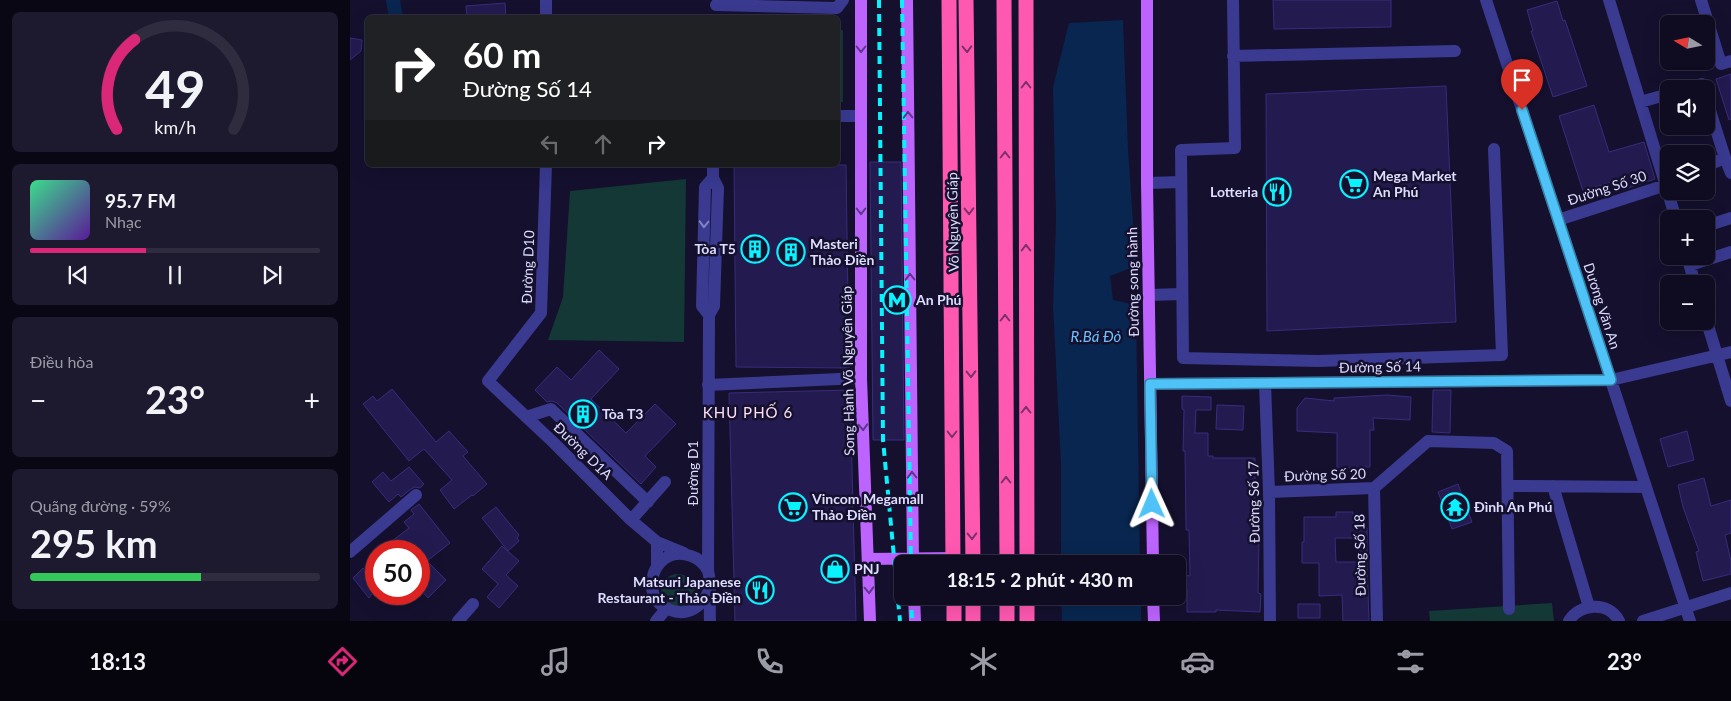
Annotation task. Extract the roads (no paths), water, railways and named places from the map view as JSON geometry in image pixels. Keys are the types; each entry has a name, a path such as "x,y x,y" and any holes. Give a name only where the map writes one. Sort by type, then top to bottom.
{"highway":[{"name":"Võ Nguyên Giáp","path":"949,0 954,555"},
{"name":"Võ Nguyên Giáp","path":"966,0 972,555"},
{"path":"1004,0 1007,555"},
{"path":"1026,0 1027,555"},
{"path":"954,605 954,621"},
{"path":"973,605 973,621"},
{"path":"1007,605 1007,621"},
{"path":"1027,605 1027,621"}],"main road":[{"name":"Song Hành Võ Nguyên Giáp","path":"861,0 862,378 870,621"},
{"path":"907,0 913,555"},
{"name":"Đường song hành","path":"1147,0 1148,295 1153,555"},
{"path":"868,559 894,560"},
{"path":"914,605 915,621"},
{"path":"1153,605 1154,621"}],"street":[{"path":"546,0 546,15"},
{"path":"716,8 801,4 838,8 843,0 861,0"},
{"path":"1233,0 1235,148 1181,150 1183,358 1318,361 1502,354 1494,149"},
{"name":"Dương Văn An","path":"1486,0 1690,621"},
{"path":"1609,0 1660,163"},
{"path":"1701,0 1722,64 1731,61"},
{"path":"1233,56 1455,51"},
{"path":"1640,102 1660,96"},
{"path":"840,116 861,116"},
{"path":"1715,128 1724,158 1731,173"},
{"path":"1715,162 1724,158"},
{"name":"Đường D10","path":"488,381 541,312 548,167"},
{"name":"Đường D1","path":"708,571 709,315 702,306 705,187 713,172"},
{"path":"1147,183 1181,182"},
{"name":"Đường Số 30","path":"1558,220 1660,186"},
{"path":"1715,223 1731,218"},
{"path":"1715,255 1731,252"},
{"path":"1148,295 1182,294"},
{"path":"1709,330 1731,401"},
{"path":"1611,380 1731,352"},
{"path":"708,384 862,378"},
{"name":"Đường Số 14","path":"1150,384 1611,380"},
{"name":"Đường D1A","path":"488,381 631,520 657,542 686,554"},
{"name":"Đường Số 17","path":"1265,383 1269,492 1270,621"},
{"path":"526,417 551,409 648,502"},
{"name":"Đường Số 20","path":"1269,492 1374,488 1428,441 1494,443 1507,452 1509,486 1509,609"},
{"path":"631,520 665,482"},
{"path":"1509,486 1646,487"},
{"path":"1552,486 1589,607"},
{"name":"Đường Số 18","path":"1374,488 1377,621"},
{"path":"350,552 416,495"},
{"path":"657,542 657,565 652,581 652,589 655,597 666,609 674,612 692,610 706,598 709,590"},
{"path":"657,565 670,556 686,554 695,557 702,563 708,571 710,582 710,621"},
{"path":"1643,621 1731,593"},
{"path":"458,621 473,604"},
{"path":"1569,621 1581,609 1595,606 1608,610 1619,621"},
{"path":"656,621 666,609"}],"water":[{"name":"R.Bá Đỏ","path":"1123,20 1128,149 1136,266 1110,276 1113,300 1136,305 1140,555 1061,555 1061,465 1053,306 1056,221 1053,87 1069,23"},
{"path":"1061,605 1141,605 1141,621 1062,621"}],"waterway":[{"path":"393,0 396,15"}],"railway":[{"path":"879,0 883,440 900,621"},
{"path":"902,0 911,555"},
{"path":"911,605 912,621"}],"place":[{"name":"Mega Market An Phú","path":"1354,184"},
{"name":"Lotteria","path":"1277,192"},
{"name":"Tòa T5","path":"755,249"},
{"name":"Masteri Thảo Điền","path":"791,252"},
{"name":"An Phú","path":"897,300"},
{"name":"Tòa T3","path":"583,414"},
{"name":"Vincom Megamall Thảo Điền","path":"793,507"},
{"name":"Đình An Phú","path":"1455,507"},
{"name":"PNJ","path":"835,569"},
{"name":"Matsuri Japanese Restaurant - Thảo Điền","path":"760,590"}],"district":[{"name":"KHU PHỐ 6","path":"748,413"}]}
